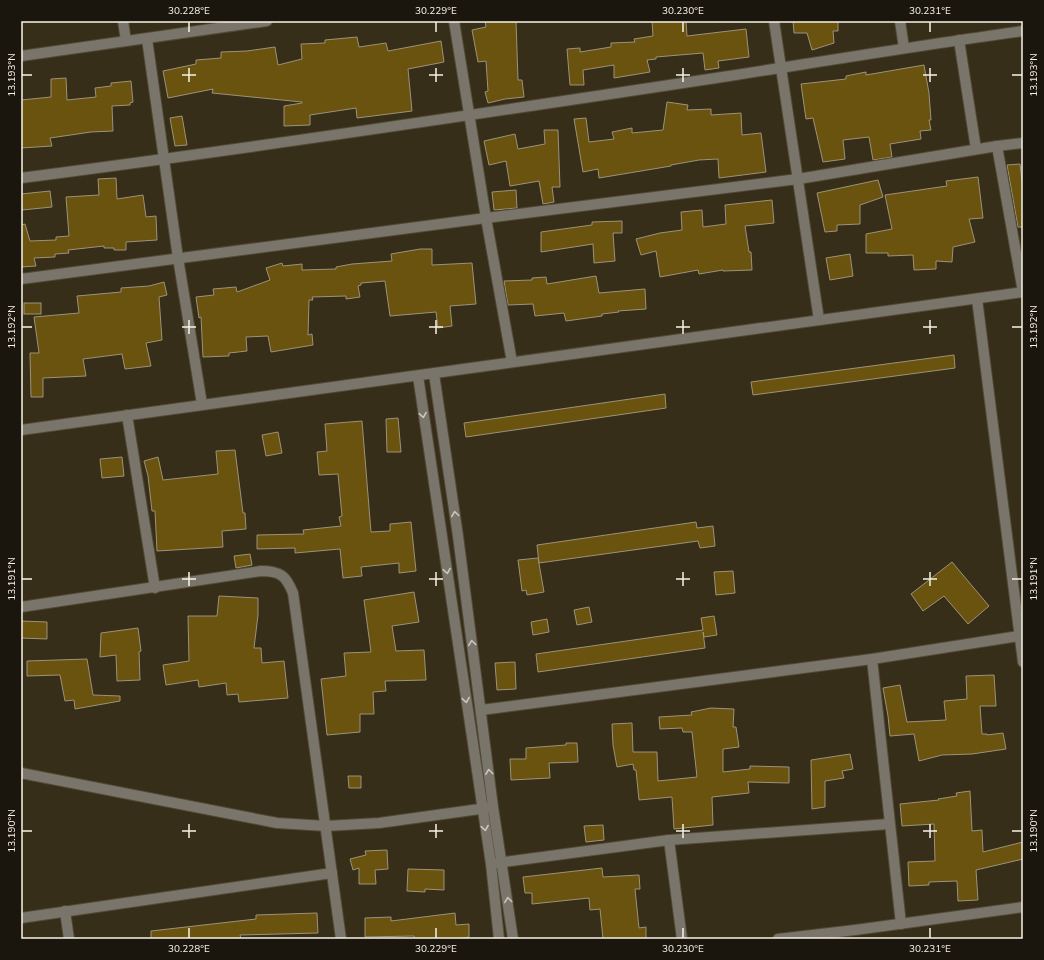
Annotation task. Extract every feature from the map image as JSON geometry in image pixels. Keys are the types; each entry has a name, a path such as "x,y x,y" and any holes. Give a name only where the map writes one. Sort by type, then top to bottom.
{"street":[{"path":"124,21 126,41"},
{"path":"21,56 267,21"},
{"path":"454,21 486,218 512,362"},
{"path":"774,21 819,320"},
{"path":"900,21 904,48"},
{"path":"21,178 469,116 904,48 1023,31"},
{"path":"147,39 178,258 202,404"},
{"path":"959,40 976,149"},
{"path":"21,279 798,179 976,149 1023,143"},
{"path":"21,430 1023,292 998,146"},
{"path":"977,299 1023,662"},
{"path":"434,374 458,536 493,807 513,939"},
{"path":"418,376 491,864 499,939"},
{"path":"127,415 156,588"},
{"path":"21,607 156,588 261,571 272,571 281,574 289,582 293,594 341,939"},
{"path":"481,710 872,658 1019,636"},
{"path":"872,658 901,924"},
{"path":"21,773 277,823 326,826 378,823 493,807"},
{"path":"491,864 669,840 889,824"},
{"path":"669,840 682,939"},
{"path":"21,918 332,872"},
{"path":"778,939 1023,907"},
{"path":"65,911 69,939"}],"building":[{"path":"485,21 516,21 518,80 522,80 524,97 488,103 485,92 488,91 486,61 478,62 472,30 486,27"},
{"path":"652,21 686,21 687,36 746,29 749,57 718,61 719,68 705,70 703,53 656,57 656,59 647,60 650,72 614,78 614,65 583,70 584,85 570,85 567,49 580,48 580,52 611,47 611,43 635,42 634,39 653,36"},
{"path":"793,21 838,21 838,31 833,31 834,43 812,50 807,33 794,33"},
{"path":"357,37 359,47 386,43 388,51 441,41 444,62 408,69 412,111 357,118 356,108 310,115 310,125 284,126 284,106 302,102 212,93 213,89 168,98 163,71 196,64 196,60 221,58 221,52 247,51 275,47 278,65 302,59 301,44 325,43 325,40"},
{"path":"924,65 929,93 931,120 929,120 931,130 920,131 921,139 890,144 892,157 873,160 869,137 843,140 845,159 823,162 813,118 806,119 801,84 846,79 846,76 866,72 866,75"},
{"path":"66,78 67,100 96,97 95,88 111,86 111,83 131,81 133,102 130,103 130,105 112,106 113,131 91,132 50,138 52,146 21,148 21,100 51,97 51,79"},
{"path":"667,102 688,105 687,110 711,109 711,115 741,113 742,135 761,133 766,172 719,178 718,159 699,160 599,178 598,169 583,172 574,119 586,118 589,142 614,139 612,132 632,128 632,133 663,130"},
{"path":"182,116 187,145 175,146 170,118"},
{"path":"544,130 558,130 560,187 552,187 554,202 543,204 539,181 510,186 506,161 489,165 484,141 515,134 518,149 545,144"},
{"path":"1020,164 1023,181 1023,227 1018,227 1007,165"},
{"path":"978,177 983,218 969,219 975,242 953,247 952,262 936,261 936,269 914,270 913,255 888,256 888,253 866,253 866,234 892,229 885,195 947,186 946,181"},
{"path":"116,178 117,199 143,195 146,217 156,216 157,240 126,242 126,250 114,250 114,248 104,248 104,246 68,250 69,253 55,254 55,257 34,258 36,266 21,267 21,225 25,224 30,241 56,240 56,237 69,236 66,197 99,195 98,179"},
{"path":"878,180 883,197 860,205 860,224 837,225 837,231 825,232 817,193"},
{"path":"516,190 517,208 494,210 492,192"},
{"path":"50,191 52,207 22,210 21,194"},
{"path":"772,200 774,223 745,226 749,252 751,252 752,270 723,270 699,274 698,270 660,277 656,251 641,255 636,239 660,233 682,230 681,212 702,210 703,227 726,224 725,205"},
{"path":"622,221 622,233 613,233 615,261 594,263 593,244 541,252 541,232 592,225 592,222"},
{"path":"420,249 432,249 432,265 472,263 476,304 450,306 452,326 438,328 436,312 390,316 385,281 361,283 361,285 358,286 360,297 346,299 346,296 312,297 313,300 309,300 308,335 312,334 313,345 271,352 268,336 246,337 247,351 229,353 229,356 203,357 201,317 199,318 196,297 214,295 213,289 236,287 237,292 270,280 266,268 282,263 283,266 302,264 302,270 336,269 336,267 352,264 392,261 391,254"},
{"path":"850,254 853,276 830,280 826,258"},
{"path":"596,276 599,293 645,289 646,309 618,311 619,312 602,314 602,316 566,321 564,313 535,316 533,304 508,305 504,281 532,280 532,278 546,277 547,284"},
{"path":"164,282 167,295 159,297 162,340 146,343 151,366 125,369 122,354 83,359 86,376 43,378 43,397 31,397 30,353 39,353 34,317 79,313 77,296 121,292 121,288 149,286"},
{"path":"24,303 41,303 41,314 24,314"},
{"path":"954,355 955,368 753,395 751,382"},
{"path":"665,394 666,408 466,437 464,423"},
{"path":"398,418 401,452 387,452 386,419"},
{"path":"362,421 371,532 390,531 390,524 411,522 416,571 399,573 399,563 361,567 362,576 343,578 340,549 295,553 295,548 257,549 257,535 304,534 303,530 341,526 339,517 342,516 338,474 319,475 317,452 327,451 325,424"},
{"path":"278,432 282,453 266,456 262,435"},
{"path":"235,450 243,513 245,513 246,529 222,531 223,547 157,551 155,511 152,511 148,476 144,461 158,457 163,480 218,474 216,451"},
{"path":"122,457 124,476 102,478 100,459"},
{"path":"696,522 697,528 713,526 715,546 700,548 698,541 539,563 537,545"},
{"path":"250,554 252,565 236,568 234,556"},
{"path":"538,558 544,592 527,595 526,590 522,591 518,560"},
{"path":"952,562 989,606 968,624 944,596 923,611 911,594"},
{"path":"733,571 735,593 716,595 714,572"},
{"path":"414,592 419,622 392,626 396,651 424,650 426,680 385,681 386,691 373,692 374,714 360,714 360,732 327,735 321,679 346,676 344,653 371,652 364,600"},
{"path":"219,596 258,598 258,615 254,648 261,648 262,663 284,661 288,698 239,702 238,694 227,695 226,683 199,687 198,680 166,685 163,665 189,661 188,616 217,616"},
{"path":"589,607 592,622 577,625 574,610"},
{"path":"714,616 717,635 704,637 703,632 705,648 538,672 536,654 703,630 701,618"},
{"path":"547,619 549,632 533,635 531,622"},
{"path":"21,621 47,622 47,639 21,638"},
{"path":"138,628 141,651 139,652 140,680 117,681 116,655 100,657 101,633"},
{"path":"87,659 93,695 120,696 120,701 75,709 74,700 65,701 60,675 27,676 27,661"},
{"path":"515,662 516,689 497,690 495,663"},
{"path":"994,675 996,706 980,706 982,734 987,735 1003,733 1006,749 972,754 942,755 919,761 914,734 890,736 883,688 900,685 907,722 946,720 944,701 967,699 966,676"},
{"path":"711,708 734,709 733,727 736,727 739,747 723,749 723,772 750,769 750,766 789,767 789,783 748,782 749,793 712,797 713,825 674,829 672,797 639,800 636,770 634,770 633,764 617,767 613,745 612,724 632,723 633,752 657,752 658,781 697,777 692,732 683,732 682,728 660,729 659,717 692,715 691,712"},
{"path":"566,743 577,743 578,762 549,763 550,778 511,780 510,759 526,759 526,748 566,745"},
{"path":"850,754 853,769 842,771 844,778 825,781 825,807 812,809 811,760"},
{"path":"348,776 361,776 361,788 349,788"},
{"path":"970,791 972,831 982,830 983,852 1023,842 1023,859 976,870 978,900 958,901 957,881 929,882 929,885 909,886 908,862 935,861 934,824 902,826 900,804 939,800 938,799 957,796 956,793"},
{"path":"603,825 604,840 586,842 584,826"},
{"path":"387,850 388,869 375,870 376,884 359,884 359,868 353,870 350,859 366,855 365,851"},
{"path":"602,868 603,877 639,875 640,889 635,889 639,928 646,927 646,939 603,939 600,909 590,910 589,898 532,904 532,893 525,893 523,877"},
{"path":"408,869 444,870 444,890 425,889 425,892 407,891"},
{"path":"317,913 318,933 240,935 241,939 151,939 151,931 256,919 256,915"},
{"path":"455,913 456,925 469,924 469,937 458,939 415,939 414,936 365,937 365,918 391,917 391,921"}]}
